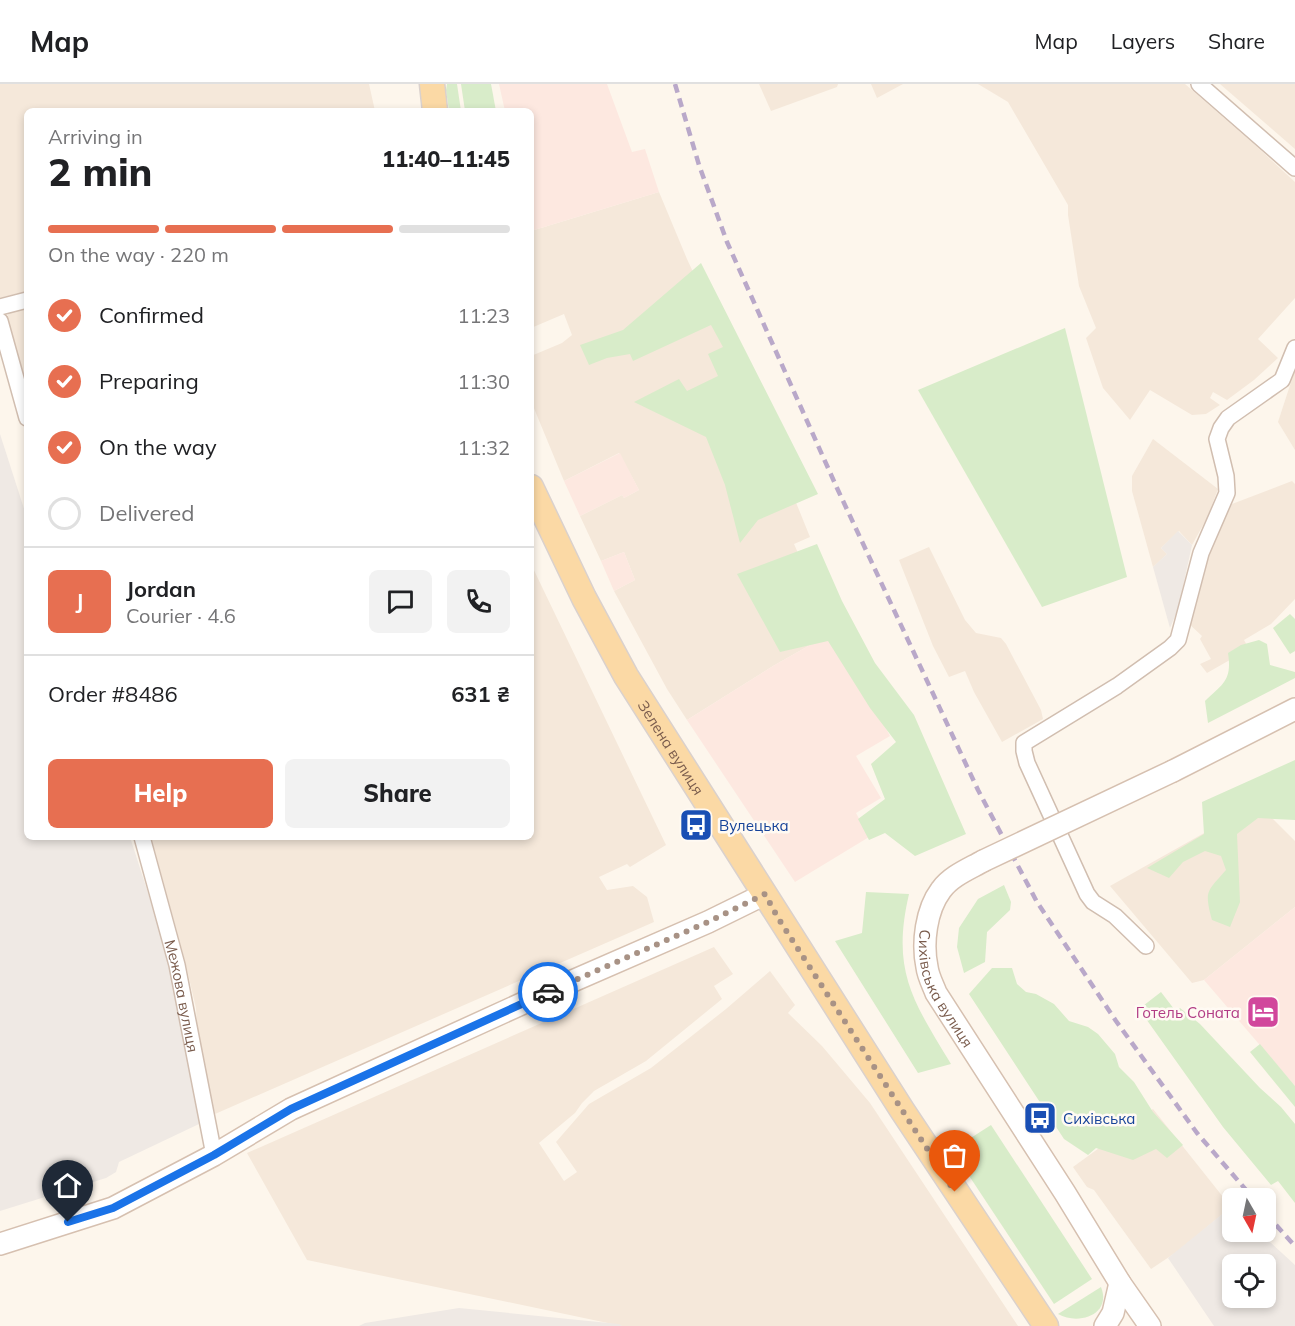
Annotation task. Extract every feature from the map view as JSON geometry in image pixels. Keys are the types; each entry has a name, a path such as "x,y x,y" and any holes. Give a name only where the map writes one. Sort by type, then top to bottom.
{"main road":[{"path":"432,84 435,108"},
{"name":"Зелена вулиця","path":"534,493 584,598 626,676 913,1128 1046,1326"},
{"name":"Сихівська вулиця","path":"1150,1326 1120,1283 936,993 927,967 925,936 932,906 941,889 956,876 983,861 1173,771 1295,709"},
{"path":"0,1244 113,1208 214,1155 291,1109 708,922 765,894"},
{"path":"1105,1326 1113,1313 1120,1283"}],"street":[{"path":"1199,84 1295,168"},
{"path":"0,307 24,301"},
{"path":"0,321 24,407"},
{"path":"1146,946 1115,916 1093,902 1087,894 1028,763 1024,743 1117,686 1178,640 1201,553 1227,493 1226,476 1217,439 1221,428 1228,418 1282,380 1295,348"},
{"name":"Межова вулиця","path":"143,840 177,965 214,1155"}],"shaded area":[{"path":"0,84 369,84 374,108 24,108 24,292 0,298"},
{"path":"499,84 607,84 632,152 645,149 659,192 534,230 534,108 504,108"},
{"path":"759,84 838,84 837,87 771,111"},
{"path":"871,84 903,84 877,98"},
{"path":"978,84 1185,84 1256,146 1295,182 1295,298 1258,339 1278,358 1227,400 1213,392 1210,398 1220,405 1206,414 1192,415 1150,390 1130,420 1103,388 1086,338 1096,328 1079,286 1068,205 1008,102"},
{"path":"1220,84 1295,84 1295,149"},
{"path":"659,192 687,259 769,436 810,537 794,544 833,632 773,666 687,720 667,689 614,591 635,580 624,552 601,561 580,516 622,495 624,498 639,490 619,453 564,481 534,408 534,355 562,343 572,335 564,314 534,327 534,230"},
{"path":"24,308 24,385 6,321 9,312"},
{"path":"1295,370 1295,450 1278,422"},
{"path":"0,434 24,509 24,840 131,840 174,974 199,1124 119,1162 116,1172 106,1178 0,1211"},
{"path":"1153,439 1218,489 1207,518 1192,545 1179,531 1161,548 1167,554 1153,567 1132,491 1132,476"},
{"path":"620,453 639,490 624,498 622,495 580,516 564,481"},
{"path":"1292,481 1295,484 1295,599 1271,624 1244,640 1249,649 1207,673 1200,664 1211,659 1200,639 1202,636 1187,622 1204,563 1232,504"},
{"path":"1178,531 1192,545 1178,609 1170,628 1153,567 1167,554 1161,548"},
{"path":"929,547 965,620 976,633 1001,638 1041,710 1043,719 1002,742 965,671 949,677 933,646 899,560"},
{"path":"624,552 635,580 614,591 601,561"},
{"path":"534,570 666,845 630,867 627,864 599,877 607,890 633,886 647,897 654,922 215,1114 198,1045 196,1008 152,840 534,840"},
{"path":"833,632 890,736 856,756 881,798 856,813 869,837 795,882 687,720 773,666"},
{"path":"1265,811 1295,841 1295,907 1204,980 1192,983 1110,886 1213,828"},
{"name":"Готель Соната","path":"1295,907 1295,1086 1204,980"},
{"path":"714,947 733,974 714,986 722,999 646,1061 594,1091 575,1113 539,1143 564,1181 577,1172 556,1142 589,1104 651,1068 770,971 795,1005 788,1013 822,1046 870,1103 1018,1326 622,1326 307,1260 247,1153"},
{"path":"1153,1109 1222,1196 1222,1214 1178,1251 1151,1269 1094,1190 1087,1187 1073,1167"},
{"path":"1222,1214 1222,1242 1270,1242 1295,1265 1295,1326 1214,1326 1168,1258"},
{"path":"459,1308 622,1326 359,1326 365,1323"}],"green space":[{"path":"447,84 457,84 461,108 449,108"},
{"path":"461,84 491,84 495,108 465,108"},
{"path":"701,263 818,494 758,520 740,543 725,485 706,437 634,402 679,379 687,391 718,376 708,354 723,347 711,325 633,361 630,354 607,358 589,365 580,345 623,330"},
{"path":"1065,328 1127,577 1042,607 918,390"},
{"path":"817,544 842,601 875,663 914,715 966,834 915,856 885,833 869,840 858,819 885,799 871,764 896,742 870,708 828,641 780,652 737,574"},
{"path":"1290,614 1295,619 1295,651 1290,654 1273,628"},
{"path":"1259,640 1267,644 1270,665 1295,672 1295,678 1208,723 1205,701 1225,680 1229,669 1228,653 1241,645"},
{"path":"1295,760 1295,820 1258,818 1237,834 1240,902 1230,927 1212,920 1208,903 1211,888 1226,870 1221,856 1205,851 1183,862 1169,878 1147,868 1204,834 1202,802"},
{"path":"1004,885 1011,902 1010,910 987,932 985,962 964,973 957,947 959,928 978,899"},
{"path":"866,892 909,894 904,921 904,965 916,1003 951,1064 918,1073 835,941 862,933"},
{"path":"992,968 1012,968 1017,984 1026,992 1036,994 1054,1004 1069,1021 1088,1027 1098,1034 1115,1054 1119,1067 1134,1082 1153,1112 1183,1145 1167,1158 1156,1149 1133,1160 1096,1148 1088,1155 1064,1139 969,994"},
{"path":"1161,992 1174,1009 1180,1008 1200,1024 1295,1124 1295,1203 1278,1181 1271,1185 1223,1127 1139,1009"},
{"path":"1260,1044 1295,1086 1295,1107 1250,1052"},
{"path":"991,1125 1092,1279 1054,1304 952,1150"},
{"path":"1101,1287 1102,1304 1092,1315 1075,1319 1058,1314"}],"railway":[{"path":"675,84 699,165 727,242 837,488 978,790 1037,902 1116,1021 1197,1133 1244,1188"},
{"path":"1276,1225 1295,1246"}],"way so far":[{"path":"548,992 708,922 765,894 778,918 955,1192"}],"place":[{"name":"Вулецька","path":"696,825"},
{"name":"Готель Соната","path":"1263,1012"},
{"name":"Сихівська","path":"1040,1118"}],"route":[{"path":"68,1222 113,1208 214,1155 291,1109 548,992"}]}
